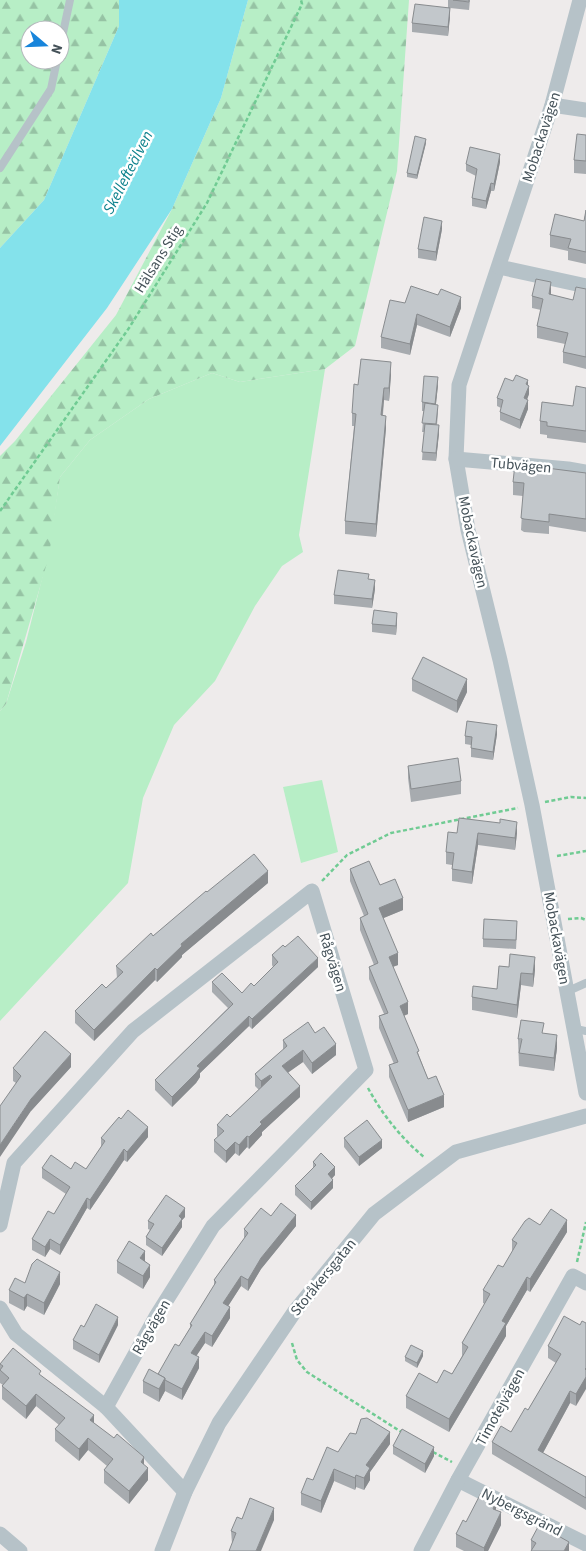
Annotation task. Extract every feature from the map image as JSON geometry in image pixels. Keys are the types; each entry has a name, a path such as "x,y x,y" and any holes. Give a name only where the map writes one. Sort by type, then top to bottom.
{"street":[{"name":"Mobackavägen","path":"580,0 552,106 459,385 456,459 468,530 500,660 532,805 566,992 581,1030 586,1093"},
{"path":"552,106 586,110"},
{"path":"499,267 586,286"},
{"name":"Tubvägen","path":"456,459 586,472"},
{"path":"0,1224 14,1164 133,1032 312,891 313,895"},
{"name":"Rågvägen","path":"106,1407 157,1315 213,1226 366,1070 313,895"},
{"name":"Storåkersgatan","path":"162,1551 185,1492 219,1423 284,1326 374,1214 456,1152 586,1116"},
{"name":"Timotejvägen","path":"421,1551 461,1475 580,1280"},
{"path":"0,1308 16,1334 106,1407 185,1492"},
{"name":"Nybergsgränd","path":"461,1475 586,1544"},
{"path":"0,1534 20,1551"}],"lane":[{"path":"66,20 70,0"},
{"path":"0,168 51,89 55,70"},
{"path":"566,992 586,983"}],"path":[{"name":"Hälsans Stig","path":"0,511 129,328 206,203 302,4 301,0"},
{"path":"313,895 326,875 347,855 391,833 413,827 571,797 586,798"},
{"path":"543,860 586,851"},
{"path":"364,1072 367,1086 375,1102 390,1122 406,1142 437,1167"},
{"path":"580,1280 586,1222"},
{"path":"284,1326 292,1340 297,1360 307,1372 404,1434"},
{"path":"427,1448 461,1475"}],"green space":[{"path":"0,0 119,0 119,26 44,200 0,248"},
{"path":"248,0 409,0 397,171 355,346 325,369 240,382 212,373 149,399 90,440 60,477 49,556 6,704 0,711 0,456 15,441 116,315 172,209 221,98"},
{"path":"325,369 299,535 303,552 282,566 255,606 215,681 174,725 143,798 128,883 0,1021 0,711 6,704 26,642 48,555 60,477 90,440 149,399 212,373 240,382"},
{"path":"322,780 338,852 301,863 283,787"}],"water":[{"name":"Skellefteälven","path":"119,0 248,0 221,98 172,209 107,308 0,446 0,248 44,200 119,26"}],"building":[{"path":"453,0 469,0 469,2"},
{"path":"415,4 450,8 448,27 412,23"},
{"path":"577,134 586,135 586,161 574,160"},
{"path":"415,136 426,139 417,175 407,173"},
{"path":"470,147 500,154 494,184 491,183 486,201 472,198 477,169 466,164"},
{"path":"586,210 586,252 568,248 571,239 550,235 555,214 584,221"},
{"path":"424,217 442,221 436,252 418,249"},
{"path":"536,279 551,282 549,294 573,300 576,287 586,289 586,357 563,352 568,333 537,326 543,299 532,296"},
{"path":"411,286 438,295 441,289 461,297 450,327 417,314 410,344 381,337 390,300 405,303"},
{"path":"361,359 391,362 389,388 384,388 381,415 386,416 376,524 345,521 356,414 352,413 354,384 358,385"},
{"path":"516,375 528,380 526,384 529,386 524,398 528,400 520,420 500,412 503,400 497,398 505,378 513,381"},
{"path":"424,376 438,377 435,404 422,402"},
{"path":"576,386 586,388 586,431 547,426 547,422 540,421 542,402 573,406"},
{"path":"425,403 438,405 436,424 422,423"},
{"path":"425,424 439,425 436,453 422,452"},
{"path":"515,464 586,473 586,519 549,514 549,522 521,518 524,483 513,482"},
{"path":"338,570 369,574 368,579 375,580 372,599 334,595"},
{"path":"374,610 397,613 396,626 372,624"},
{"path":"423,657 467,679 457,701 412,679"},
{"path":"467,721 497,725 493,752 471,748 472,737 465,736"},
{"path":"458,758 461,781 411,789 408,766"},
{"path":"459,818 500,823 500,819 517,822 515,838 478,833 472,872 452,869 454,853 446,852 448,832 457,833"},
{"path":"254,854 268,871 181,944 182,946 157,970 155,968 94,1030 75,1011 102,984 106,988 123,972 116,966 151,933 153,936 206,891"},
{"path":"369,861 380,885 395,879 403,898 379,908 398,953 389,957 408,1002 400,1006 419,1051 417,1052 428,1079 436,1076 444,1095 408,1110 389,1065 398,1062 379,1016 388,1013 369,967 378,963 360,918 368,914 350,869"},
{"path":"484,919 517,921 516,940 483,939"},
{"path":"298,936 318,958 252,1019 249,1016 197,1066 200,1068 196,1073 172,1097 155,1080 233,1004 212,982 222,973 242,993 251,983 254,986 278,962 272,955 283,945 285,947"},
{"path":"510,954 535,957 533,974 521,973 517,1005 472,997 473,986 497,989 499,966 509,967"},
{"path":"521,1020 544,1023 542,1033 557,1035 554,1058 519,1053 522,1039 518,1039"},
{"path":"308,1022 315,1033 324,1027 336,1044 312,1063 303,1050 282,1066 300,1086 260,1122 262,1124 249,1137 247,1136 239,1145 235,1142 226,1151 214,1140 224,1131 217,1125 227,1114 230,1117 272,1077 270,1075 261,1081 255,1074 287,1046 283,1040"},
{"path":"45,1031 71,1054 31,1099 0,1145 0,1106 21,1076 13,1068"},
{"path":"128,1110 148,1127 127,1152 124,1149 90,1200 87,1198 60,1245 50,1239 45,1247 32,1239 48,1211 54,1214 70,1187 42,1168 51,1155 71,1169 75,1162 86,1169 105,1141 101,1138 119,1117 121,1119"},
{"path":"367,1120 382,1140 359,1157 344,1138"},
{"path":"321,1153 335,1167 328,1174 333,1180 311,1202 295,1186 316,1165 313,1162"},
{"path":"166,1195 185,1208 179,1216 182,1219 162,1248 146,1237 154,1224 148,1221"},
{"path":"281,1203 296,1215 261,1258 248,1280 241,1276 223,1303 230,1307 212,1336 205,1332 191,1353 199,1357 182,1389 165,1380 165,1378 158,1374 175,1344 179,1346 192,1325 190,1324 216,1282 214,1280 248,1233 244,1229 261,1208 271,1216"},
{"path":"551,1209 567,1220 530,1279 527,1277 502,1321 506,1323 449,1419 406,1396 419,1373 437,1383 444,1370 452,1374 468,1347 462,1343 490,1294 483,1290 498,1265 503,1267 517,1243 512,1240 525,1221 529,1218 540,1225"},
{"path":"129,1241 145,1251 140,1258 150,1265 143,1276 117,1261"},
{"path":"37,1259 60,1272 44,1303 27,1294 24,1298 9,1290 15,1278 25,1283 32,1264"},
{"path":"96,1304 118,1317 99,1355 73,1340 81,1325 84,1327"},
{"path":"564,1316 580,1325 582,1321 586,1323 586,1377 576,1394 570,1391 538,1450 586,1477 586,1498 492,1442 501,1426 511,1432 525,1408 528,1410 561,1354 548,1346"},
{"path":"411,1345 423,1351 417,1363 405,1357"},
{"path":"13,1348 41,1371 39,1374 94,1415 90,1420 114,1438 117,1434 144,1457 141,1462 148,1468 129,1491 104,1470 113,1459 88,1438 79,1449 55,1429 65,1418 36,1394 26,1406 2,1386 9,1378 0,1370 3,1366 0,1364"},
{"path":"149,1369 165,1378 159,1389 143,1381"},
{"path":"367,1418 390,1432 366,1465 370,1468 364,1478 356,1475 355,1478 334,1469 321,1501 301,1493 307,1478 313,1480 327,1447 338,1452 350,1433 356,1434 361,1419"},
{"path":"402,1429 434,1447 425,1464 393,1446"},
{"path":"481,1493 496,1501 493,1509 501,1512 484,1548 456,1534 463,1520 466,1522"},
{"path":"250,1498 274,1508 256,1551 229,1551 236,1533 231,1531 237,1517 242,1519"},
{"path":"539,1525 569,1542 564,1551 531,1551 536,1543 531,1540"}]}
